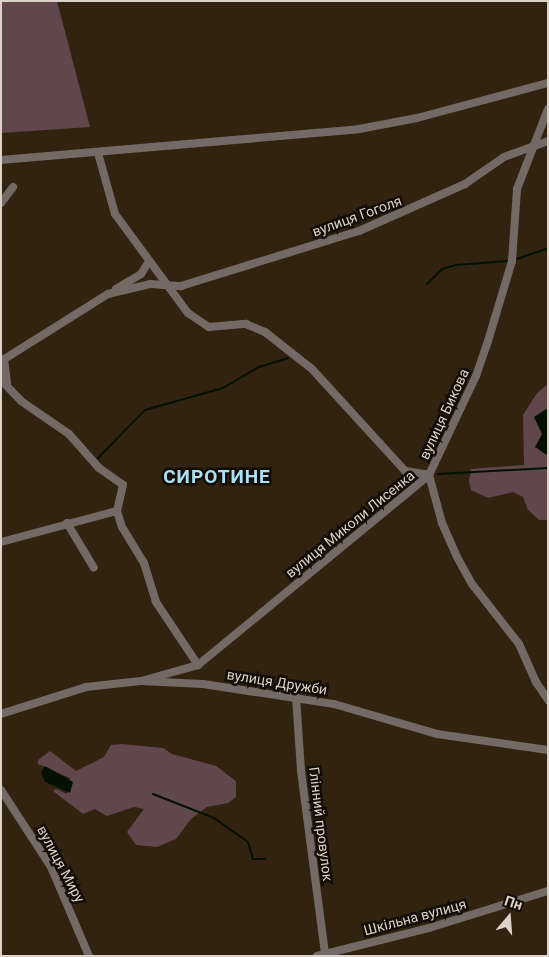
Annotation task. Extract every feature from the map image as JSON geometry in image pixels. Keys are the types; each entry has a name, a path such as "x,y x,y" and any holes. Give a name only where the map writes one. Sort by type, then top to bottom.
{"street":[{"path":"1,160 359,129 548,83"},
{"name":"вулиця Бикова","path":"548,109 536,145 517,189 512,261 488,341 476,376 429,475 442,523 457,557 472,584 519,644 536,682 548,700"},
{"name":"вулиця Гоголя","path":"3,360 108,294 164,282 180,286 359,231 465,184 504,157 548,141"},
{"path":"98,153 115,214 164,282"},
{"path":"1,203 13,187"},
{"path":"108,294 142,274 149,261"},
{"name":"вулиця Миколи Лисенка","path":"164,282 188,313 209,327 246,324 265,332 304,363 405,470 429,475"},
{"path":"3,360 4,381 21,401 70,434 99,468 123,485 117,511 122,527 144,563 156,602 198,665"},
{"name":"вулиця Миколи Лисенка","path":"142,681 198,665 429,475"},
{"path":"1,542 117,511"},
{"path":"67,523 94,568"},
{"name":"вулиця Дружби","path":"1,714 86,687 142,681 203,684 334,704 437,734 548,750"},
{"name":"Глінний провулок","path":"296,698 301,771 321,955"},
{"name":"вулиця Миру","path":"2,792 51,866 88,956"},
{"name":"Шкільна вулиця","path":"321,955 429,928 548,891"}],"shaded area":[{"path":"1,1 57,1 90,127 1,133"},
{"path":"548,384 548,520 539,520 528,510 523,497 513,492 488,498 471,490 469,481 471,469 524,465 523,415 537,393"},
{"path":"548,408 548,456 535,447 542,434 534,417"},
{"path":"122,744 163,748 172,754 216,766 236,781 236,797 228,803 207,807 191,819 176,839 157,847 136,845 127,832 144,809 134,807 107,816 95,809 83,814 53,791 56,789 67,794 70,778 38,764 38,760 50,751 76,771 104,757 111,745"},
{"path":"45,766 73,782 70,793 45,782 41,772"}],"waterway":[{"path":"514,260 548,248"},
{"path":"427,284 442,269 456,265 509,261"},
{"path":"98,458 145,410 223,388 259,367 288,358"},
{"path":"438,474 548,468"},
{"path":"153,794 214,818 248,842 253,859 265,859"}],"district":[{"name":"СИРОТИНЕ","path":"217,477"}]}
